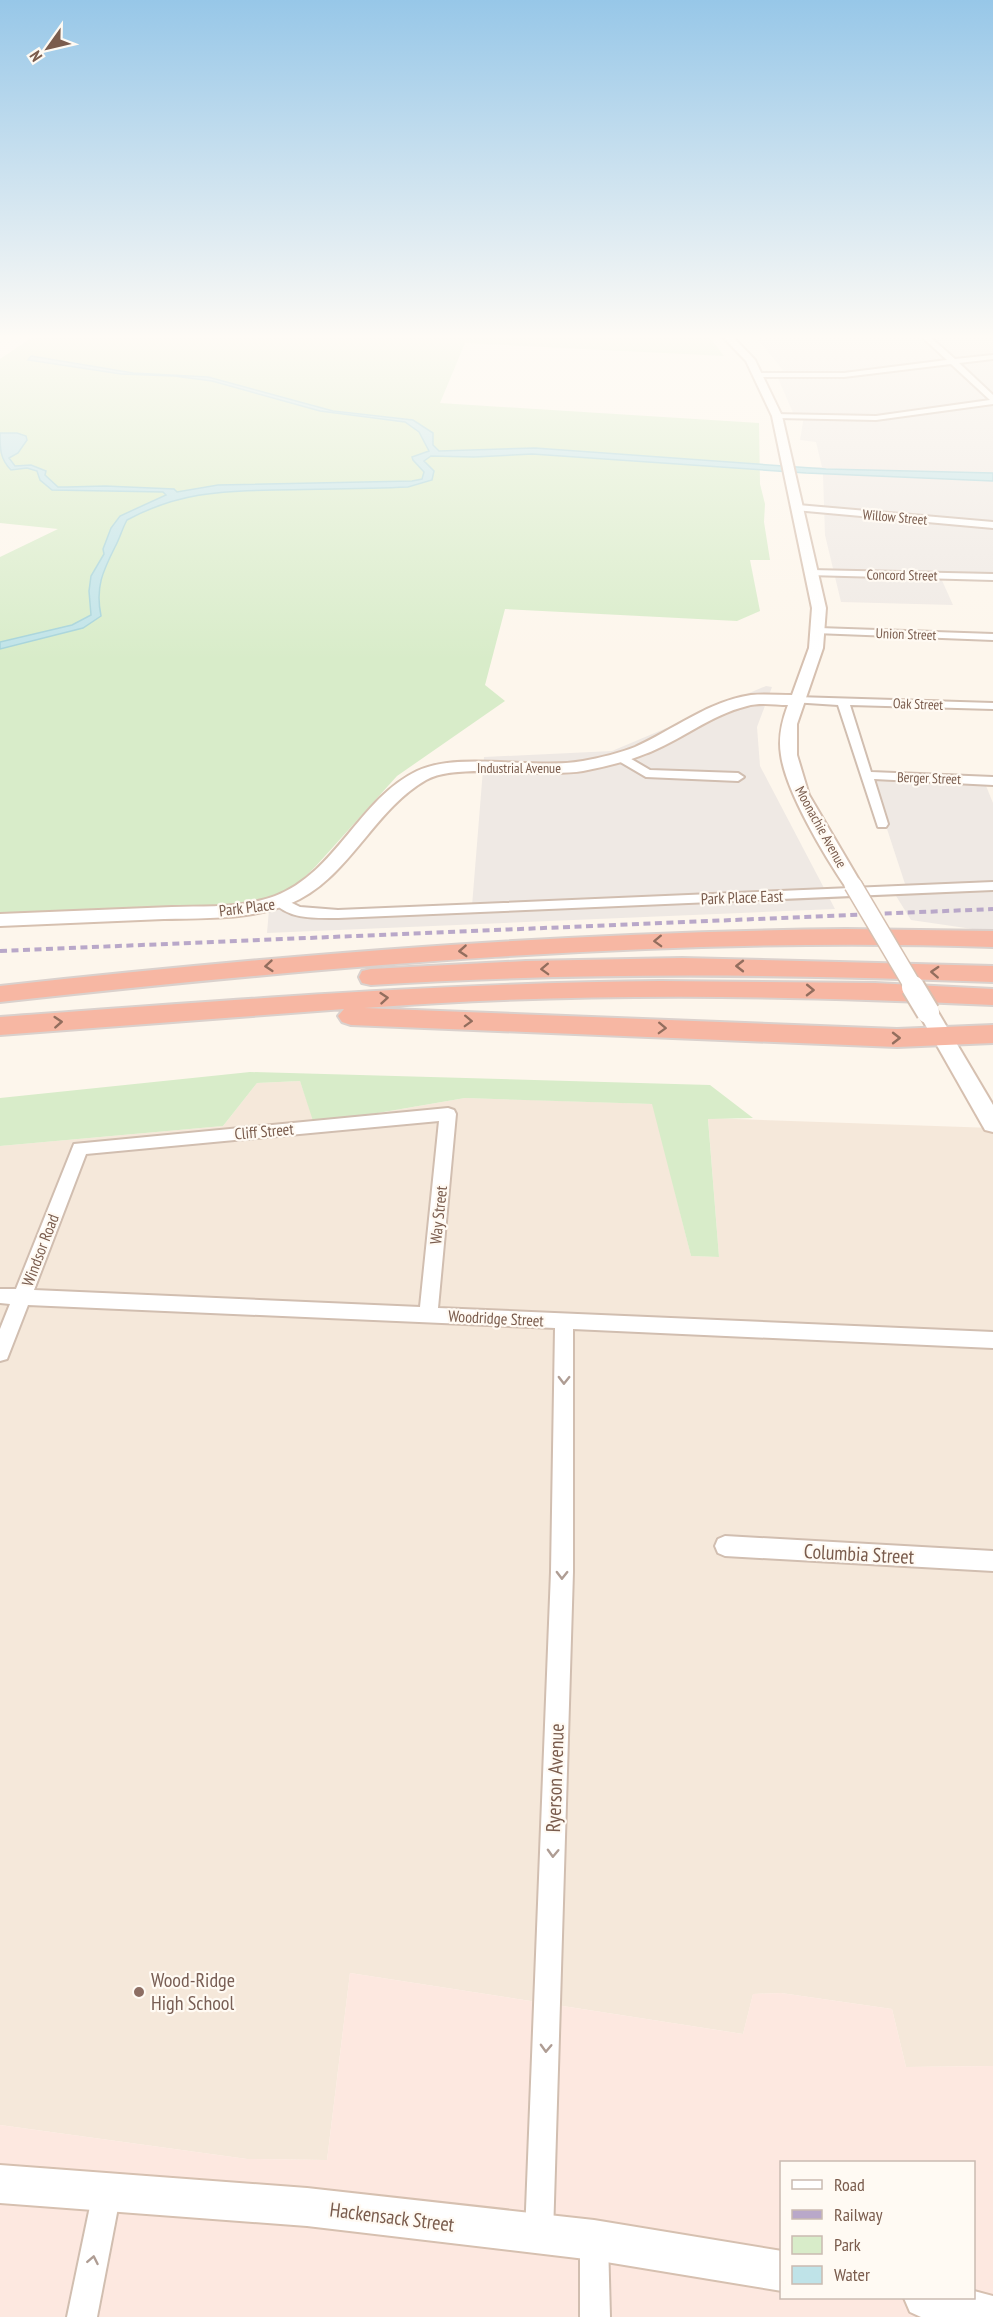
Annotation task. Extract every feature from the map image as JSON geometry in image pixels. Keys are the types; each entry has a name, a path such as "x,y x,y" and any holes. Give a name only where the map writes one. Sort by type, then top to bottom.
{"highway":[{"path":"0,994 132,979 371,957 584,944 883,936 993,939"},
{"path":"0,1003 380,976 562,969 772,967 993,974"},
{"path":"0,1026 284,1007 409,996 660,988 875,991 993,997"},
{"path":"284,1007 323,1015 897,1038 993,1034"}],"main road":[{"name":"Moonachie Avenue","path":"783,444 819,608 816,648 796,700 788,738 794,778 812,815 993,1124"},
{"name":"Industrial Avenue","path":"280,901 298,892 317,878 409,781 431,770 444,767 567,768 621,757 655,744 711,714 739,703 769,699 796,700"},
{"name":"Park Place","path":"0,920 223,911 256,908 280,901"},
{"name":"Hackensack Street","path":"0,2184 307,2207 594,2240 780,2271"},
{"path":"928,2299 993,2316"}],"street":[{"name":"Willow Street","path":"798,508 993,525"},
{"name":"Concord Street","path":"811,573 993,577"},
{"name":"Union Street","path":"819,632 993,637"},
{"name":"Oak Street","path":"796,700 993,706"},
{"path":"843,702 882,824"},
{"path":"621,757 646,772 658,775 738,777"},
{"name":"Berger Street","path":"866,776 993,781"},
{"name":"Park Place East","path":"491,908 993,886"},
{"name":"Park Place","path":"280,901 284,906 292,909 319,913 491,908"},
{"name":"Cliff Street","path":"80,1148 448,1114"},
{"name":"Way Street","path":"428,1315 448,1114"},
{"name":"Windsor Road","path":"0,1353 80,1148"},
{"name":"Woodridge Street","path":"0,1296 993,1340"},
{"name":"Ryerson Avenue","path":"539,2235 562,1583 564,1321"},
{"name":"Columbia Street","path":"725,1546 993,1561"},
{"path":"82,2317 107,2192"},
{"path":"594,2240 595,2317"}],"shaded area":[{"path":"817,444 993,444 993,577 940,576 953,605 841,602 825,535 823,474 809,473 807,467 822,467"},
{"path":"766,686 772,687 757,727 760,766 835,909 267,933 269,910 472,906 484,757 612,751"},
{"path":"870,777 984,781 993,803 993,932 911,920 893,891 907,890"},
{"path":"300,1081 315,1124 465,1098 653,1104 691,1256 719,1257 708,1118 993,1128 993,2066 906,2067 892,2009 781,1993 753,1994 743,2034 350,1973 327,2160 247,2159 0,2125 0,1146 223,1126 257,1083"},
{"path":"350,1973 743,2034 753,1994 781,1993 892,2009 906,2067 993,2066 993,2317 0,2317 0,2125 247,2159 327,2160"}],"green space":[{"path":"0,444 759,444 760,484 765,504 764,522 770,560 750,560 760,611 737,621 505,609 485,685 505,701 397,776 315,867 280,901 256,908 0,920 0,557 58,529 0,523"},
{"path":"250,1072 710,1085 753,1118 708,1119 719,1257 691,1256 652,1104 465,1098 314,1124 300,1081 257,1083 223,1126 0,1146 0,1098"}],"water":[{"path":"0,444 24,444 18,453 9,458 15,466 31,465 46,471 45,475 58,487 105,486 174,489 177,492 218,485 412,481 422,479 424,472 412,457 429,451 425,444 433,444 439,451 535,448 826,469 993,473 993,481 806,473 532,454 474,457 431,456 424,461 434,471 432,480 408,487 254,490 199,495 163,504 127,520 101,580 99,606 101,616 83,628 0,649 0,642 72,625 91,615 89,591 91,576 104,554 103,549 111,528 120,516 166,495 163,492 52,490 40,480 37,471 27,468 11,470 1,453"}],"railway":[{"path":"0,951 993,909"}],"place":[{"name":"Wood-Ridge High School","path":"139,1992"}]}
